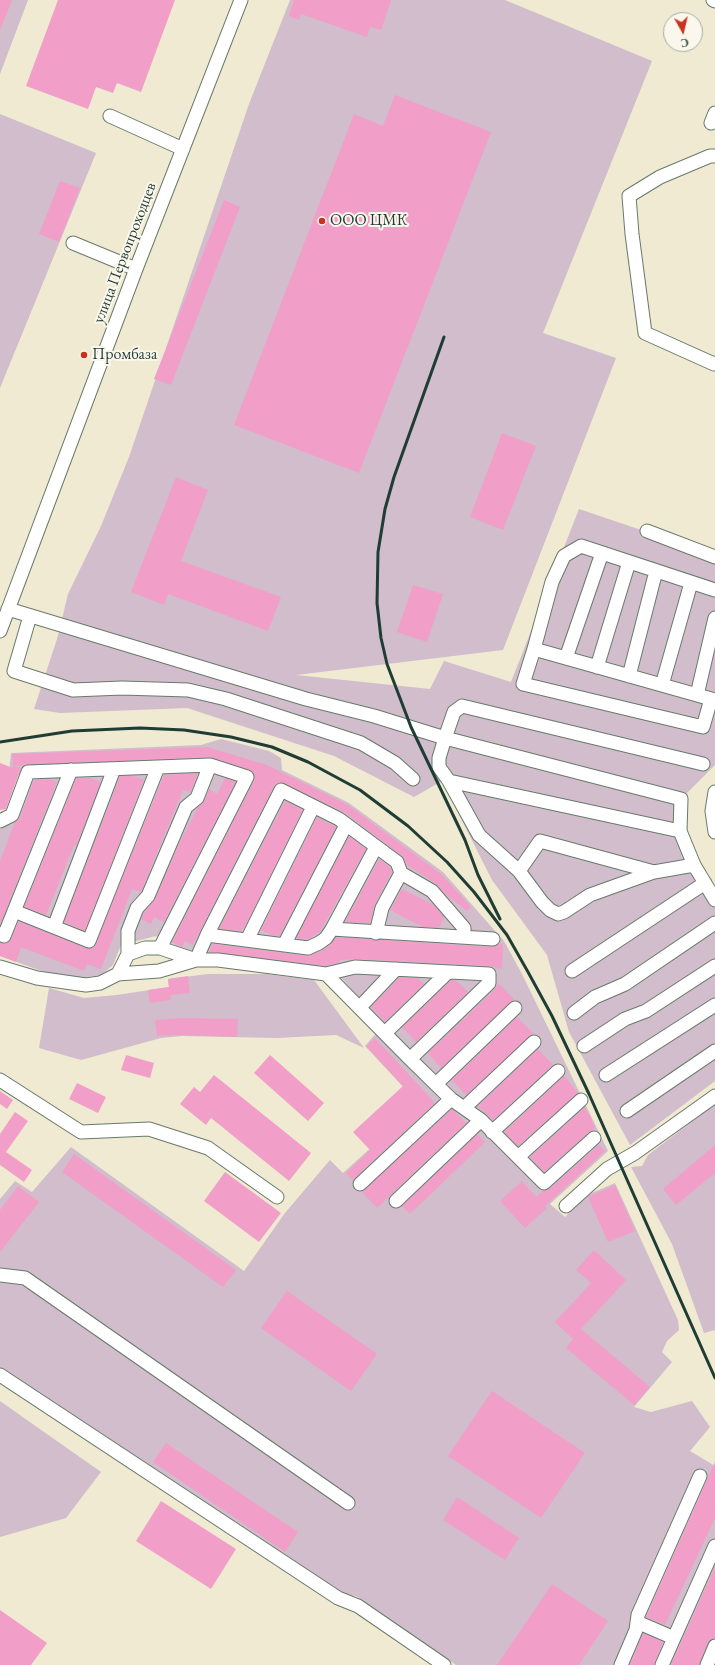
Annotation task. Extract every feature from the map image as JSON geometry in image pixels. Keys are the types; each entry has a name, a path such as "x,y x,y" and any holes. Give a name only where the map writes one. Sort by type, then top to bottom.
{"street":[{"name":"улица Первопроходцев","path":"0,631 136,269 241,0"},
{"path":"110,116 183,149"},
{"path":"715,156 710,156 660,177 629,196 632,234 645,333 714,364 715,363"},
{"path":"73,243 136,269"},
{"path":"648,531 715,557"},
{"path":"534,649 713,700 703,727 523,684 552,582 564,556 581,546 715,590"},
{"path":"566,658 602,553"},
{"path":"596,667 629,562"},
{"path":"629,676 656,571"},
{"path":"662,685 691,583"},
{"path":"8,609 306,699 374,716 445,738 681,799 680,831 694,865 715,900"},
{"path":"30,616 14,671 73,690 122,688 188,690 226,699 361,743 395,763 413,779"},
{"path":"697,695 715,618"},
{"path":"694,865 654,872 590,894 564,912 558,914 550,910 542,902 519,871 479,834 439,766 439,758 454,712 462,706 703,764"},
{"path":"118,974 128,954 128,931 138,908 148,896 186,807 197,798 210,765"},
{"path":"0,821 12,815 28,772 210,765 247,777 160,948"},
{"path":"14,911 89,941 158,767"},
{"path":"54,927 114,769"},
{"path":"0,934 4,936 71,770"},
{"path":"449,781 680,831"},
{"path":"196,960 207,935 281,790 346,825 397,862 402,873 432,891 464,928 464,937"},
{"path":"715,792 712,811 715,832"},
{"path":"247,940 313,807"},
{"path":"284,945 346,825"},
{"path":"519,871 540,841 654,872"},
{"path":"207,935 308,948 320,943 326,938 332,929 376,847"},
{"path":"376,933 382,908 402,873"},
{"path":"572,971 705,883"},
{"path":"574,1013 595,997 625,984 715,923"},
{"path":"332,929 376,933 493,939"},
{"path":"128,954 146,948 160,948 196,960"},
{"path":"0,966 37,978 86,985 100,983 118,974 159,971 196,960 218,960 326,974 355,967 489,974 489,983 410,1059"},
{"path":"584,1046 625,1019 646,1011 715,966"},
{"path":"360,1006 396,969"},
{"path":"385,1033 448,972"},
{"path":"326,974 360,1006 410,1059 451,1099 481,1120 504,1146 518,1157 544,1183 594,1138"},
{"path":"606,1075 715,1005"},
{"path":"436,1084 515,1008"},
{"path":"464,1108 534,1042"},
{"path":"626,1111 715,1051"},
{"path":"492,1132 558,1071"},
{"path":"0,1080 81,1132 149,1129 208,1148 277,1197"},
{"path":"566,1206 607,1169 635,1153 715,1096"},
{"path":"360,1184 451,1099"},
{"path":"518,1157 581,1100"},
{"path":"396,1200 481,1120"},
{"path":"0,1275 25,1278 348,1503"},
{"path":"0,1375 338,1598 358,1606 444,1665"},
{"path":"621,1665 636,1630 638,1615 700,1476"},
{"path":"662,1665 715,1546"},
{"path":"637,1622 674,1638"},
{"path":"706,1665 715,1646"}],"shaded area":[{"path":"0,0 28,0 0,74"},
{"path":"290,0 505,0 652,61 543,333 616,358 503,650 296,675 430,689 444,661 511,682 579,509 715,555 715,765 685,795 676,833 715,894 715,1081 630,1145 569,1032 547,955 492,880 442,781 414,797 334,756 187,708 60,713 34,709 58,636 68,594 101,526 129,457 249,104"},
{"path":"0,114 96,153 0,388"},
{"path":"221,739 269,751 281,758 282,770 349,803 443,872 504,941 522,974 608,1151 550,1204 565,1217 587,1195 615,1183 678,1320 679,1330 667,1341 662,1352 672,1362 634,1407 651,1412 692,1401 710,1427 690,1451 715,1466 715,1665 456,1665 356,1596 345,1595 0,1368 0,1199 15,1181 32,1192 71,1147 244,1271 285,1213 330,1160 343,1173 419,1104 365,1046 384,1024 334,970 184,950 156,936 121,945 113,965 101,975 80,978 50,974 0,956 0,830 21,776 9,772 11,753 201,745"},
{"path":"208,974 266,974 314,980 364,1048 336,1035 276,1038 182,1036 161,1038 81,1060 39,1048 49,988 84,998 117,995 169,987 168,979"},
{"path":"715,1104 715,1330 704,1333 672,1244 631,1167 642,1166 648,1155"},
{"path":"0,1401 101,1472 66,1518 0,1537"}],"building":[{"path":"0,0 12,0 1,28 0,28"},
{"path":"58,0 175,0 141,92 117,83 113,93 96,87 88,109 26,86"},
{"path":"294,0 391,0 381,30 370,27 367,37 301,14 299,20 289,16"},
{"path":"395,95 491,132 359,473 234,425 354,114 383,126"},
{"path":"60,181 80,188 59,242 39,234"},
{"path":"224,200 240,207 171,385 154,379"},
{"path":"502,433 536,446 503,530 470,517"},
{"path":"176,477 208,490 181,561 281,597 268,631 168,594 164,605 131,592"},
{"path":"413,585 443,594 427,642 397,632"},
{"path":"207,747 267,765 348,805 441,874 471,907 467,911 445,894 436,884 406,864 402,856 344,812 280,782 274,786 193,945 185,941 182,947 172,942 254,781 253,772 210,757 13,766 21,768 6,809 0,810 0,763 13,768 12,754"},
{"path":"198,773 191,792 183,790 141,892 132,889 101,969 87,964 84,971 21,947 16,962 0,956 0,943 9,942 19,921 86,948 94,947 164,775"},
{"path":"120,776 133,776 144,780 85,931 64,922"},
{"path":"76,778 89,778 101,782 76,846 74,845 46,915 24,907"},
{"path":"225,778 236,782 164,922 154,917 151,924 141,919 145,911 155,899 180,842 197,809 204,801 209,789 217,794"},
{"path":"49,779 57,782 0,925 0,861 15,822 20,818 34,780"},
{"path":"285,801 303,810 247,923 241,931 219,929"},
{"path":"317,817 336,827 280,936 271,935 261,930"},
{"path":"349,836 366,849 320,932 307,940 296,938"},
{"path":"379,859 390,867 392,872 375,904 370,923 345,922"},
{"path":"402,889 434,905 444,917 439,928 423,927 390,910"},
{"path":"336,937 492,947 503,943 502,969 489,966 355,959 340,960 339,963 326,966 209,952 212,944 307,956 324,950"},
{"path":"188,976 190,993 170,995 171,1000 150,1003 148,990 169,987 168,979"},
{"path":"400,977 418,978 424,984 385,1022 371,1007"},
{"path":"451,980 456,980 468,992 416,1042 402,1027"},
{"path":"498,983 514,999 441,1068 428,1053 495,989"},
{"path":"517,1017 533,1033 466,1095 452,1080"},
{"path":"182,1018 238,1019 237,1037 181,1035 157,1036 155,1020"},
{"path":"375,1038 435,1103 353,1180 346,1173 370,1150 353,1132 403,1086 366,1046"},
{"path":"538,1049 553,1065 493,1120 478,1106"},
{"path":"126,1055 154,1063 150,1078 121,1070"},
{"path":"270,1055 324,1103 308,1121 254,1073"},
{"path":"214,1075 311,1153 289,1181 211,1118 206,1125 180,1104 194,1087 200,1092"},
{"path":"564,1076 578,1093 518,1146 504,1132"},
{"path":"77,1083 106,1097 98,1113 69,1099"},
{"path":"0,1091 13,1100 7,1109 0,1104"},
{"path":"585,1107 595,1127 544,1172 530,1157"},
{"path":"452,1109 466,1123 377,1208 362,1192"},
{"path":"15,1112 28,1121 6,1152 32,1170 24,1182 0,1165 0,1134"},
{"path":"477,1134 485,1142 410,1214 402,1206"},
{"path":"599,1145 605,1151 545,1206 547,1208 525,1228 500,1201 522,1181 536,1197 543,1191 549,1189"},
{"path":"715,1145 715,1173 676,1205 663,1189"},
{"path":"74,1154 236,1270 223,1287 62,1172"},
{"path":"225,1172 281,1213 259,1242 204,1201"},
{"path":"615,1185 635,1231 608,1242 588,1197"},
{"path":"18,1186 39,1202 0,1252 0,1210"},
{"path":"594,1250 626,1280 581,1329 650,1387 634,1405 566,1348 573,1339 555,1322 591,1283 576,1270"},
{"path":"287,1291 377,1354 351,1391 261,1328"},
{"path":"492,1391 585,1453 541,1518 448,1456"},
{"path":"166,1443 298,1532 285,1552 153,1462"},
{"path":"715,1462 715,1518 665,1625 646,1617"},
{"path":"457,1497 519,1538 505,1560 443,1520"},
{"path":"161,1501 236,1549 211,1589 136,1541"},
{"path":"715,1567 715,1638 708,1643 699,1665 671,1665"},
{"path":"552,1584 608,1621 579,1665 497,1665"},
{"path":"0,1610 47,1643 31,1665 0,1665"},
{"path":"643,1633 663,1642 654,1665 630,1665"}],"railway":[{"path":"444,337 394,477 385,509 378,552 377,603 381,638 387,664 411,727 465,840 478,875 500,919"},
{"path":"0,742 72,731 140,728 184,730 231,737 272,747 308,762 360,790 408,826 447,862 474,892 507,935 528,972 552,1016 589,1094 715,1378"}],"place":[{"name":"ООО ЦМК","path":"322,221"},
{"name":"Промбаза","path":"84,355"}]}
